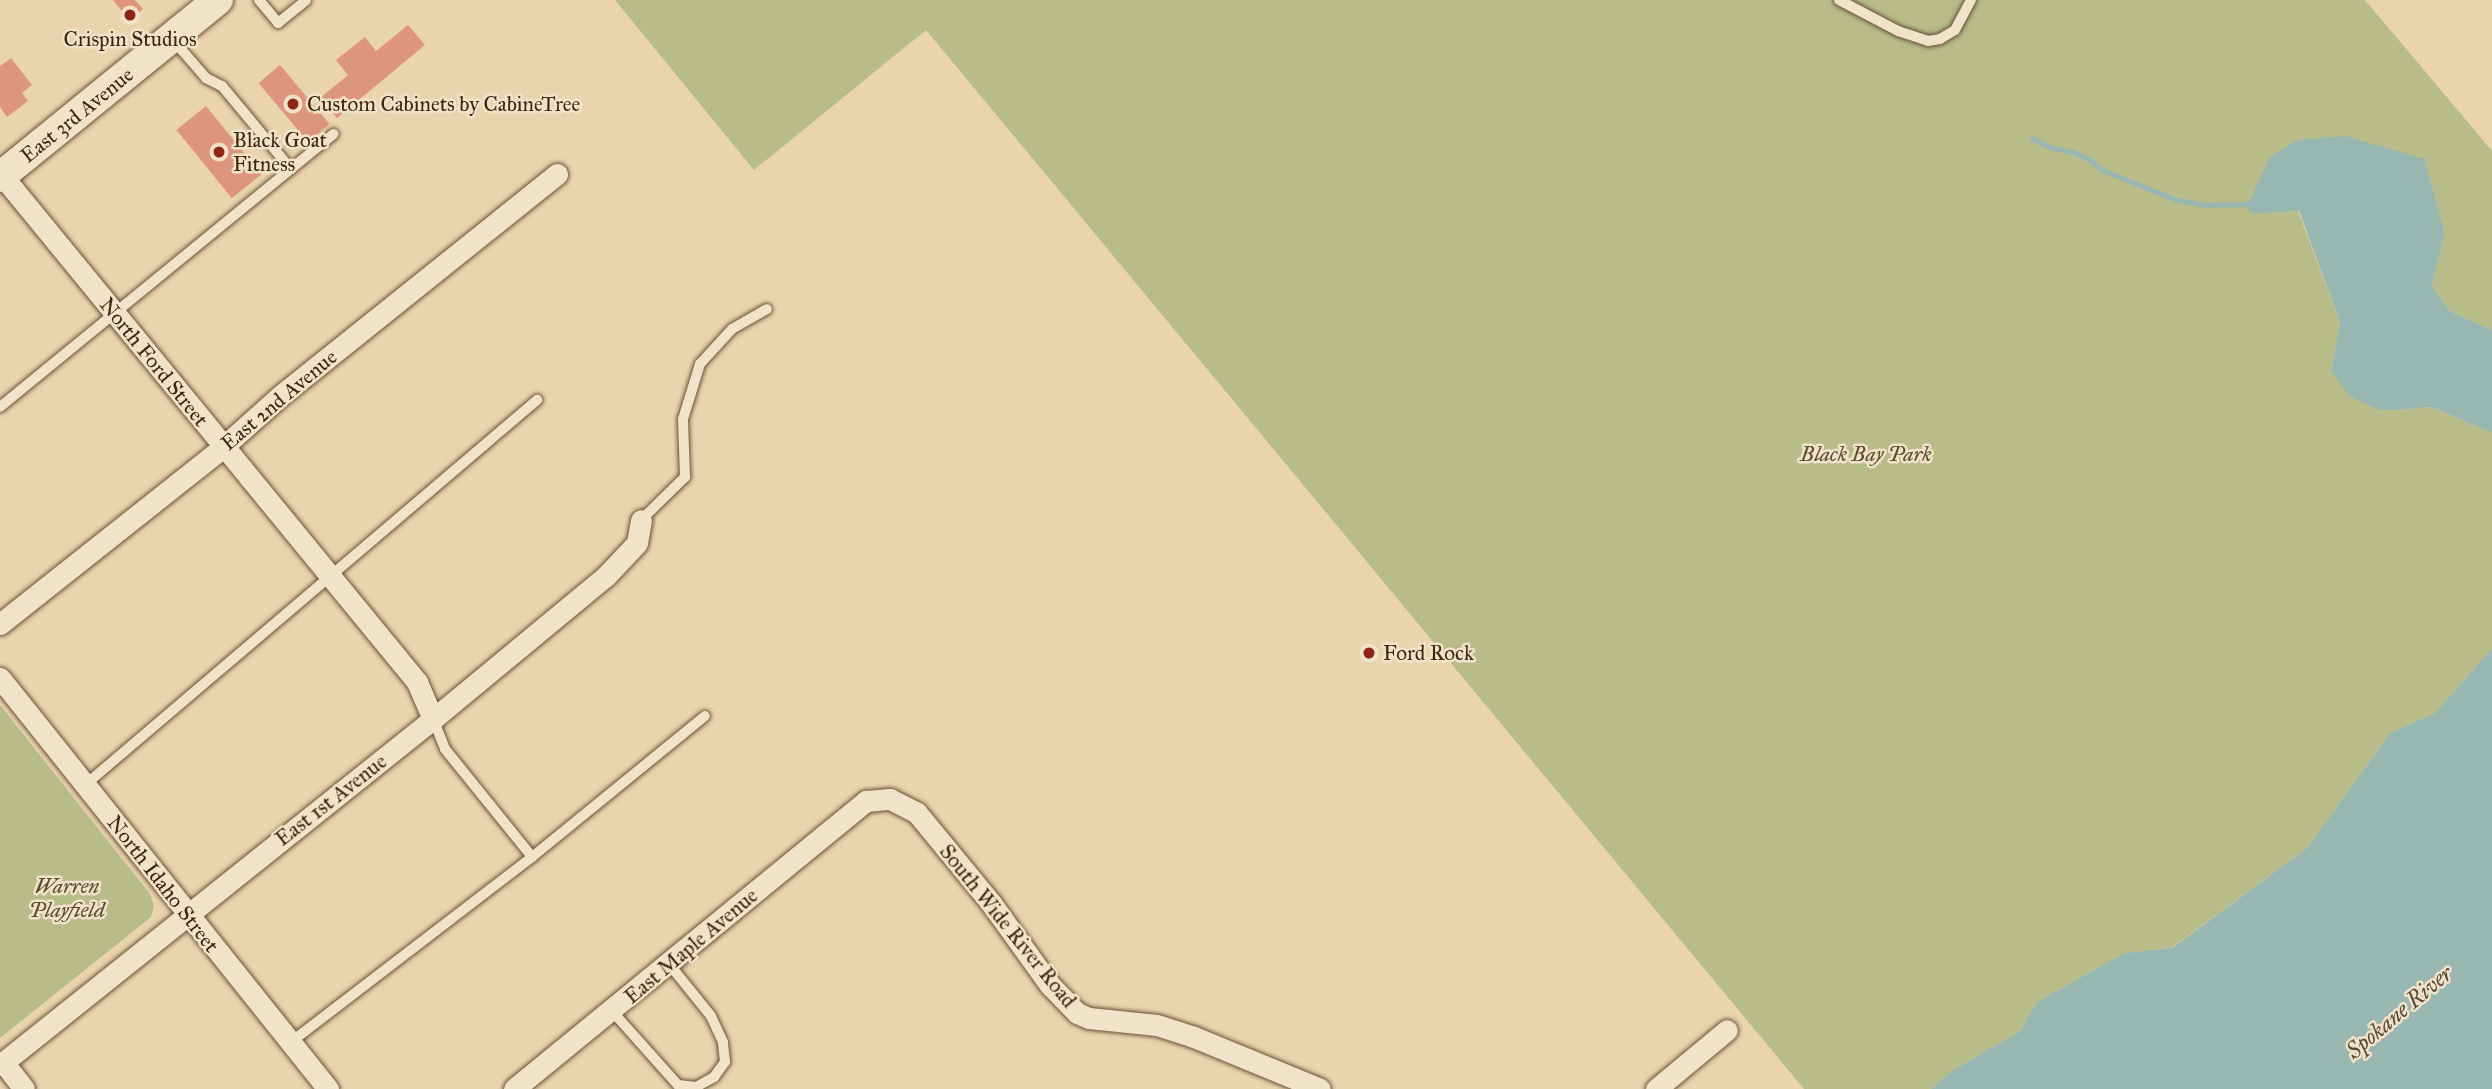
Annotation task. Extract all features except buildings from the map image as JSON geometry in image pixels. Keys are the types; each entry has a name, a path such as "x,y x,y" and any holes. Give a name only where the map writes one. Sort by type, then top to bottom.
{"street":[{"name":"East 3rd Avenue","path":"1,175 218,0"},
{"name":"East 2nd Avenue","path":"0,624 223,447 280,396 556,174"},
{"name":"North Ford Street","path":"1,175 417,682 433,719"},
{"name":"East 1st Avenue","path":"1,1064 433,719 624,559 637,543 641,520"},
{"name":"North Idaho Street","path":"0,678 186,915 328,1089"},
{"name":"South Wide River Road","path":"866,801 890,799 917,813 991,903 1050,985 1077,1013 1089,1018 1157,1025 1194,1037 1320,1089"},
{"name":"East Maple Avenue","path":"514,1089 866,801"},
{"path":"1656,1089 1727,1030"},
{"path":"1,1064 24,1089"}],"lane":[{"path":"259,0 278,23 306,0"},
{"path":"1839,0 1898,31 1928,41 1940,39 1955,30 1971,0"},
{"path":"172,38 205,78 222,86 291,169"},
{"path":"0,407 333,134"},
{"path":"641,520 685,477 683,419 700,364 732,329 767,309"},
{"path":"85,785 537,400"},
{"path":"291,1042 532,857 705,716"},
{"path":"433,719 445,750 532,857"},
{"path":"612,1011 678,1085 696,1087 714,1077 725,1062 723,1042 711,1016 669,964"}],"green space":[{"name":"Black Bay Park","path":"615,0 2365,0 2492,151 2492,330 2450,311 2432,286 2445,234 2425,159 2255,214 2298,211 2340,322 2331,370 2382,411 2432,407 2492,433 2492,648 2435,713 2390,733 2307,848 2171,948 2124,953 2037,1002 2019,1032 1953,1070 1931,1089 1804,1089 926,30 754,170"},
{"name":"Warren Playfield","path":"0,705 150,894 154,906 151,917 0,1038"}],"water":[{"path":"2345,136 2425,159 2445,234 2432,286 2450,311 2492,330 2492,433 2432,407 2382,411 2349,396 2331,370 2340,322 2299,211 2254,214 2249,211 2248,204 2270,157 2297,140"},
{"name":"Spokane River","path":"2492,648 2492,1089 1931,1089 1953,1070 2019,1032 2037,1002 2124,953 2172,948 2307,848 2390,733 2435,713"}],"waterway":[{"path":"2032,138 2052,148 2073,152 2089,159 2102,170 2177,200 2204,205 2248,204"}],"place":[{"name":"Crispin Studios","path":"130,15"},
{"name":"Custom Cabinets by CabineTree","path":"293,104"},
{"name":"Black Goat Fitness","path":"219,152"},
{"name":"Ford Rock","path":"1369,653"}]}
